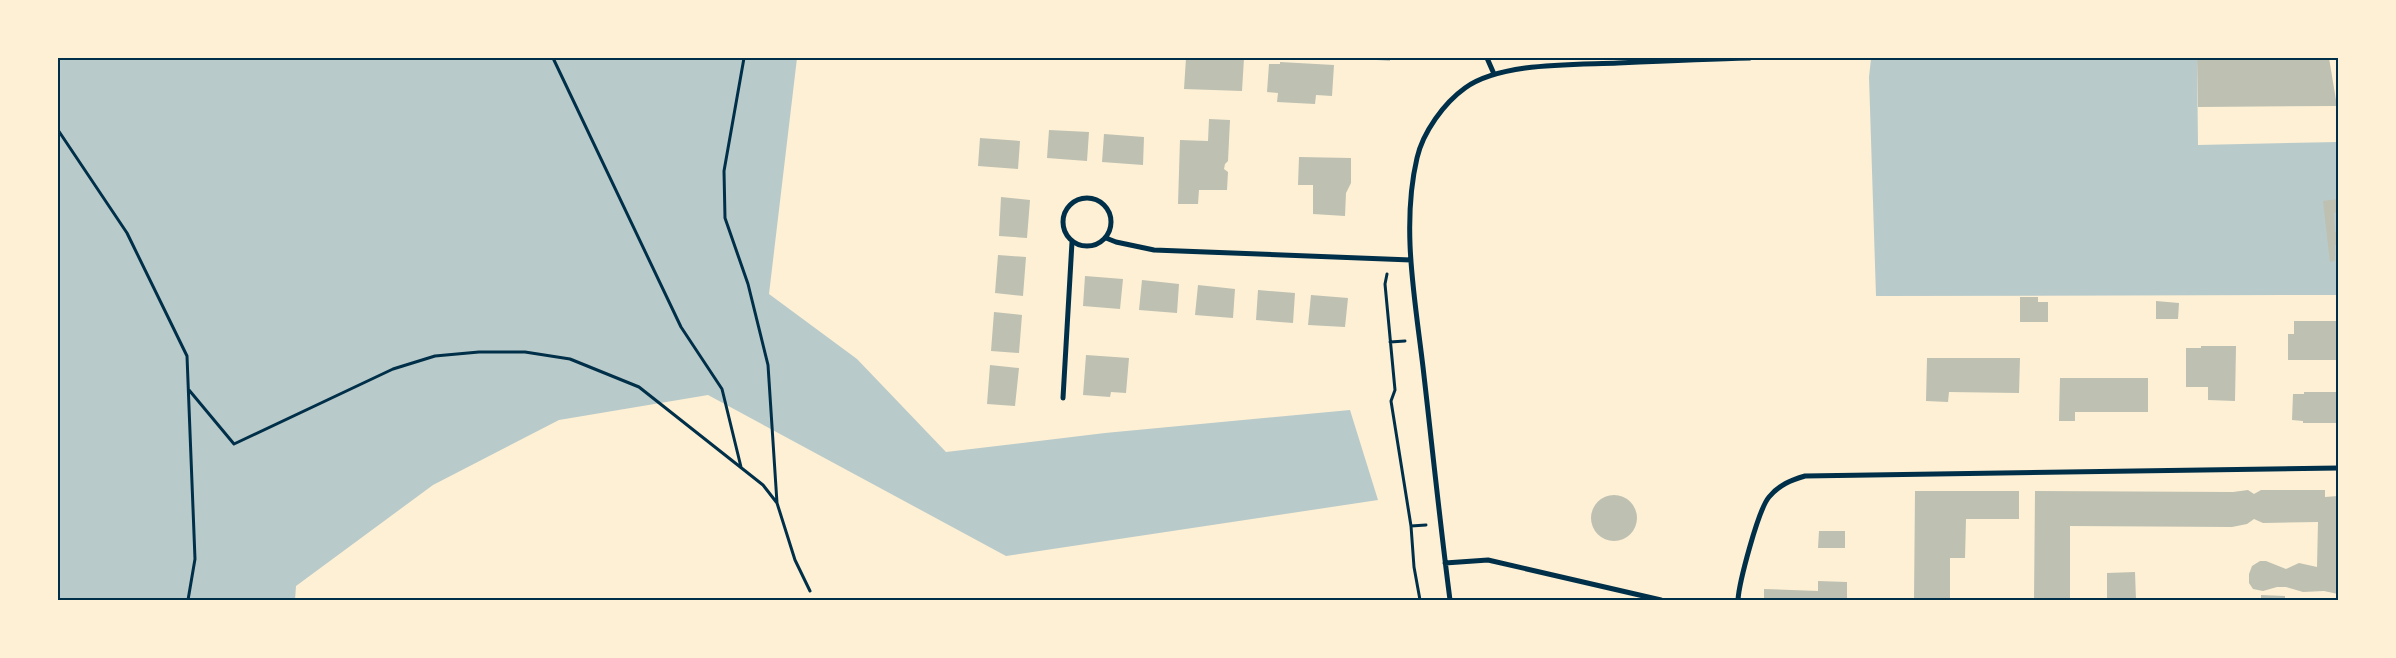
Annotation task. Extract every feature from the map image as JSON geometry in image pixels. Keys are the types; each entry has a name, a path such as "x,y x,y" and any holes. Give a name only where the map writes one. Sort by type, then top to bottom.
{"street":[{"path":"1487,58 1494,74"},
{"path":"1450,600 1411,260 1411,202 1417,156 1428,130 1440,113 1465,88 1494,74 1540,67 1750,58"},
{"path":"1087,197 1099,200 1108,210 1112,226 1106,238 1096,246 1083,247 1072,242 1063,229 1063,215 1067,208 1075,200 1087,197"},
{"path":"1106,238 1154,250 1411,260"},
{"path":"1063,398 1072,242"},
{"path":"1738,600 1761,512 1768,498 1779,487 1791,480 1806,476 2338,468"},
{"path":"1445,563 1488,560 1662,600"}],"path":[{"path":"553,58 681,327 722,389 741,467"},
{"path":"744,58 724,170 725,218 748,284 768,365 777,503 795,560 810,591"},
{"path":"58,130 127,233 187,356 196,559 188,600"},
{"path":"1390,259 1384,284 1395,390 1391,401 1411,526 1414,567 1420,600"},
{"path":"189,390 234,444 401,366 435,356 479,352 525,352 570,359 605,371 639,387 763,485 777,503"}],"shaded area":[{"path":"58,58 797,58 769,294 857,359 946,452 1105,433 1350,410 1378,500 1006,556 708,395 559,420 433,485 296,586 295,600 58,600"},
{"path":"2197,58 2198,145 2338,142 2338,295 1876,296 1869,77 1871,59"}],"building":[{"path":"1186,58 1244,58 1242,91 1184,89"},
{"path":"1349,58 1390,58 1390,61"},
{"path":"2197,58 2329,58 2337,106 2198,107"},
{"path":"1280,62 1334,65 1332,96 1316,95 1315,104 1277,102 1278,93 1267,92 1269,64 1280,64"},
{"path":"1209,119 1230,120 1228,161 1224,169 1228,172 1227,190 1199,190 1198,204 1178,204 1180,140 1208,141"},
{"path":"1049,130 1089,132 1087,161 1047,158"},
{"path":"1104,134 1144,137 1143,165 1102,162"},
{"path":"980,138 1020,141 1018,169 978,166"},
{"path":"1299,157 1351,158 1351,183 1346,193 1345,216 1313,214 1313,185 1298,185"},
{"path":"1001,197 1030,200 1027,238 999,236"},
{"path":"2338,199 2338,212 2334,213 2335,232 2338,232 2338,244 2335,245 2335,261 2330,262 2323,201"},
{"path":"998,255 1026,257 1023,296 995,293"},
{"path":"1085,276 1123,279 1120,309 1083,306"},
{"path":"1142,280 1179,284 1177,313 1139,310"},
{"path":"1198,285 1235,289 1233,318 1195,315"},
{"path":"1258,290 1295,293 1293,323 1256,320"},
{"path":"1311,295 1348,298 1345,327 1308,325"},
{"path":"2020,297 2038,297 2038,302 2048,302 2048,322 2020,322"},
{"path":"2156,301 2179,303 2178,319 2156,319"},
{"path":"994,312 1022,315 1019,353 991,351"},
{"path":"2294,321 2338,321 2338,360 2288,360 2288,334 2294,334"},
{"path":"2201,346 2236,346 2235,401 2208,400 2208,387 2186,387 2186,348 2201,348"},
{"path":"1086,355 1129,358 1126,393 1111,392 1110,397 1083,395"},
{"path":"1927,358 2020,358 2019,393 1949,392 1948,402 1926,401"},
{"path":"990,365 1019,368 1015,406 987,404"},
{"path":"2060,378 2148,378 2148,412 2075,412 2075,421 2059,421"},
{"path":"2304,392 2338,392 2338,423 2303,423 2303,421 2292,420 2293,394 2304,394"},
{"path":"2248,490 2254,494 2261,490 2325,490 2325,497 2338,496 2338,594 2324,591 2303,592 2286,587 2277,587 2263,591 2253,589 2249,583 2249,574 2252,566 2260,561 2266,561 2286,569 2299,563 2317,567 2318,522 2263,523 2254,519 2247,524 2232,527 2070,526 2070,600 2034,600 2035,491 2233,492"},
{"path":"1915,491 2019,491 2019,519 1966,519 1965,558 1950,558 1950,600 1914,600"},
{"path":"1614,495 1627,499 1633,505 1637,518 1633,531 1627,537 1614,541 1601,537 1595,531 1591,518 1595,505 1601,499"},
{"path":"1819,531 1845,531 1845,548 1818,548"},
{"path":"2135,572 2136,600 2107,600 2107,573"},
{"path":"1818,581 1847,582 1847,600 1764,600 1764,589 1818,591"},
{"path":"2261,595 2285,596 2285,600 2261,600"}]}
